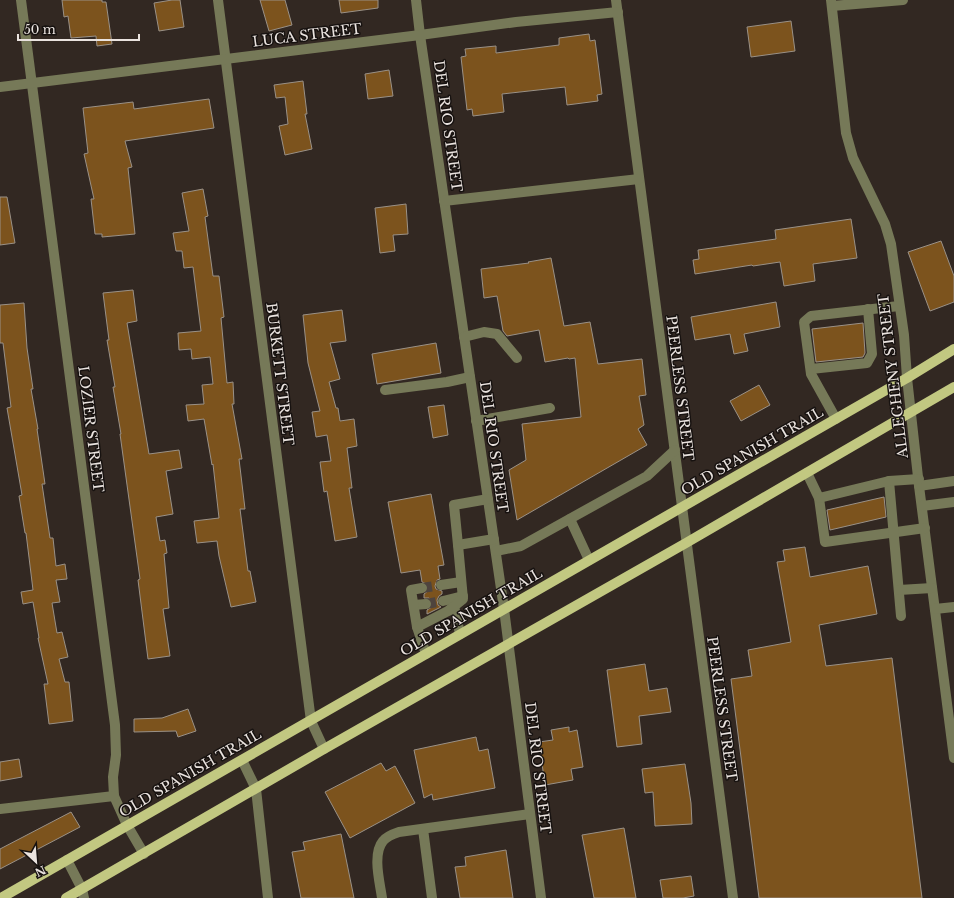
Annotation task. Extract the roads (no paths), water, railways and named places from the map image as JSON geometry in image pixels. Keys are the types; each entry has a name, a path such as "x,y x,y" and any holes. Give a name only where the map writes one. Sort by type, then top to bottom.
{"main road":[{"name":"OLD SPANISH TRAIL","path":"1,898 836,419 954,349"},
{"path":"66,898 83,894 144,854 324,749 686,543 954,387"}],"street":[{"name":"LOZIER STREET","path":"21,0 116,726 114,796 127,825 144,854"},
{"name":"BURKETT STREET","path":"218,0 310,720 324,749"},
{"name":"DEL RIO STREET","path":"416,0 496,551 541,898"},
{"name":"PEERLESS STREET","path":"616,0 733,898"},
{"path":"832,3 903,0"},
{"name":"ALLEGHENY STREET","path":"832,3 846,133 853,158 885,224 891,244 904,340 919,483 954,758"},
{"name":"LUCA STREET","path":"0,87 516,22 618,12"},
{"path":"444,201 639,179"},
{"path":"836,419 811,374 804,322 811,316 899,306"},
{"path":"811,369 867,362 872,354 868,309"},
{"path":"464,337 484,332 497,334 517,358"},
{"path":"385,390 447,382 470,377"},
{"path":"476,421 550,408"},
{"path":"496,551 522,546 647,476 675,450"},
{"path":"807,473 819,498 825,542 925,528"},
{"path":"819,498 889,481 919,483 954,481"},
{"path":"889,481 901,616"},
{"path":"417,627 448,611 463,599 454,505 488,499"},
{"path":"922,506 954,502"},
{"path":"570,519 589,560"},
{"path":"458,545 494,539"},
{"path":"441,585 461,582"},
{"path":"422,588 411,590 417,627 426,654"},
{"path":"898,590 932,588"},
{"path":"443,601 463,596"},
{"path":"414,605 426,604"},
{"path":"454,606 460,634"},
{"path":"935,609 954,607"},
{"path":"242,760 256,789 268,898"},
{"path":"0,809 114,796"},
{"path":"382,898 377,859 382,842 389,836 399,832 530,814"},
{"path":"423,829 432,898"},
{"path":"67,860 83,894"}],"tunnel":[{"path":"422,588 441,585"},
{"path":"426,604 443,601"}]}
